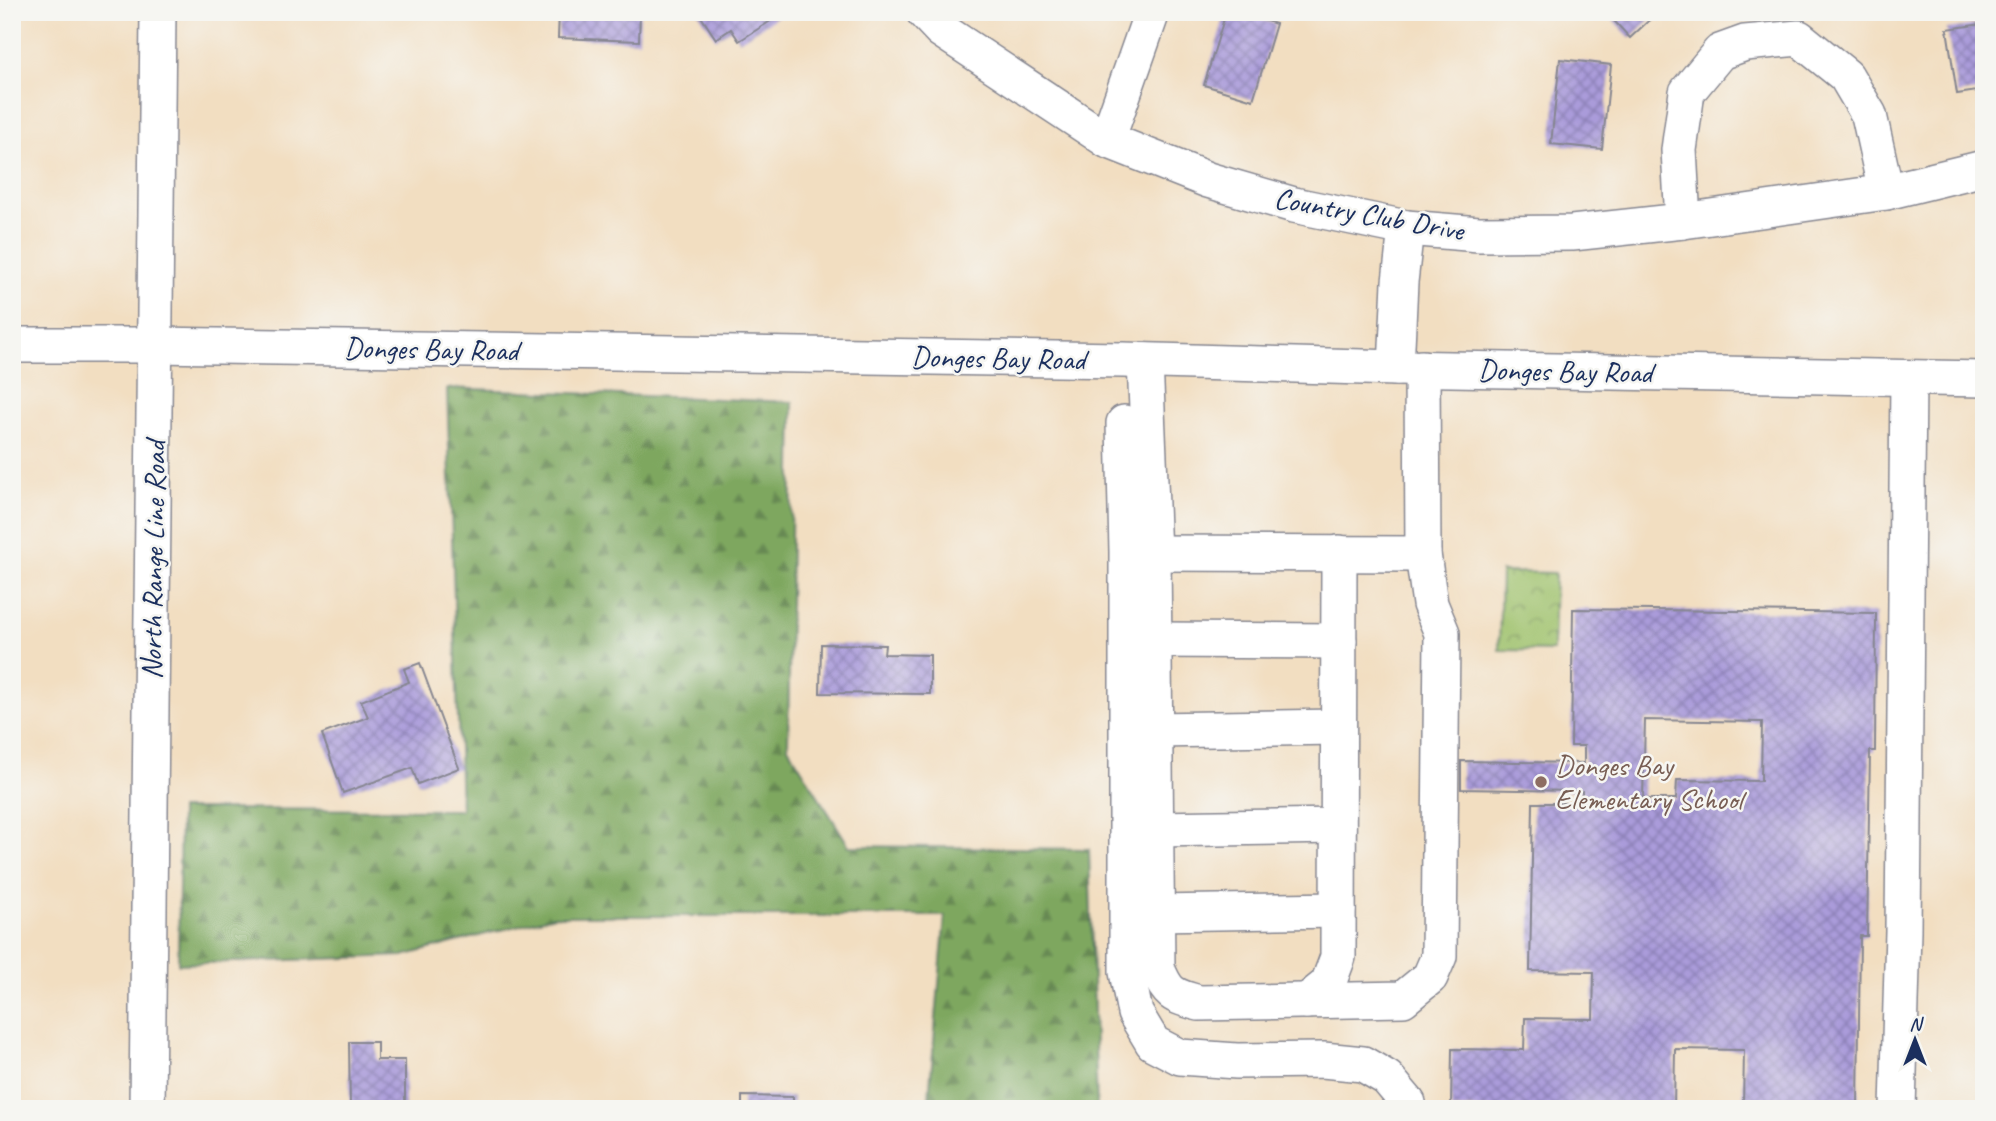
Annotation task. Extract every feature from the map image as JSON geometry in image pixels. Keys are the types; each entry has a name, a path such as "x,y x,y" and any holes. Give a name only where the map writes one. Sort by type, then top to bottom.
{"street":[{"name":"North Range Line Road","path":"147,1109 158,12"},
{"path":"1107,141 1152,12"},
{"name":"Country Club Drive","path":"940,18 1107,141 1208,180 1282,202 1406,228 1479,234 1572,233 1683,221 1886,192 1984,168"},
{"path":"1683,221 1679,150 1687,92 1720,52 1745,43 1799,38 1846,76 1869,114 1886,192"},
{"path":"1134,360 1153,553 1155,913 1157,968 1164,988 1177,997 1199,1003 1403,999 1430,977 1439,956 1442,632 1430,604 1423,554 1400,282 1406,228"},
{"name":"Donges Bay Road","path":"12,345 1134,360 1984,379"},
{"path":"1134,360 1127,552 1127,972 1135,1013 1153,1042 1180,1057 1237,1061 1323,1060 1363,1064 1387,1078 1408,1103 1409,1109"},
{"path":"1898,1109 1903,932 1908,378"},
{"path":"1153,553 1423,554"},
{"path":"1307,1001 1328,984 1338,957 1339,553"},
{"path":"1154,640 1339,641"},
{"path":"1154,730 1338,727"},
{"path":"1155,829 1338,826"},
{"path":"1155,913 1338,910"}],"green space":[{"path":"447,388 793,402 788,747 849,846 1089,849 1097,1109 928,1109 945,916 554,916 403,956 178,964 180,809 461,810"},
{"path":"1501,572 1555,573 1553,651 1499,650"}],"building":[{"path":"559,12 640,12 639,41 558,38"},
{"path":"698,12 778,12 780,15 739,41 731,29 716,39"},
{"path":"1226,12 1237,12 1276,24 1253,100 1204,85"},
{"path":"1606,12 1658,12 1630,38"},
{"path":"1982,24 1984,90 1957,94 1947,29"},
{"path":"1560,59 1611,65 1602,149 1551,144"},
{"path":"1573,609 1876,613 1875,751 1870,751 1867,936 1860,936 1858,1109 1743,1109 1744,1050 1675,1049 1674,1109 1451,1109 1452,1049 1524,1050 1525,1018 1593,1019 1594,972 1530,971 1533,803 1582,803 1582,791 1461,789 1461,761 1584,763 1584,746 1571,746","holes":["1645,720 1762,722 1761,781 1677,780 1676,799 1643,799"]},
{"path":"821,644 885,645 884,654 930,655 930,694 820,693"},
{"path":"420,663 459,768 418,784 412,768 343,793 322,734 368,717 361,701 409,682 404,669"},
{"path":"349,1042 377,1042 377,1060 405,1060 405,1109 350,1109"},
{"path":"742,1096 793,1097 793,1109 742,1109"}],"place":[{"name":"Donges Bay Elementary School","path":"1541,782"}]}
